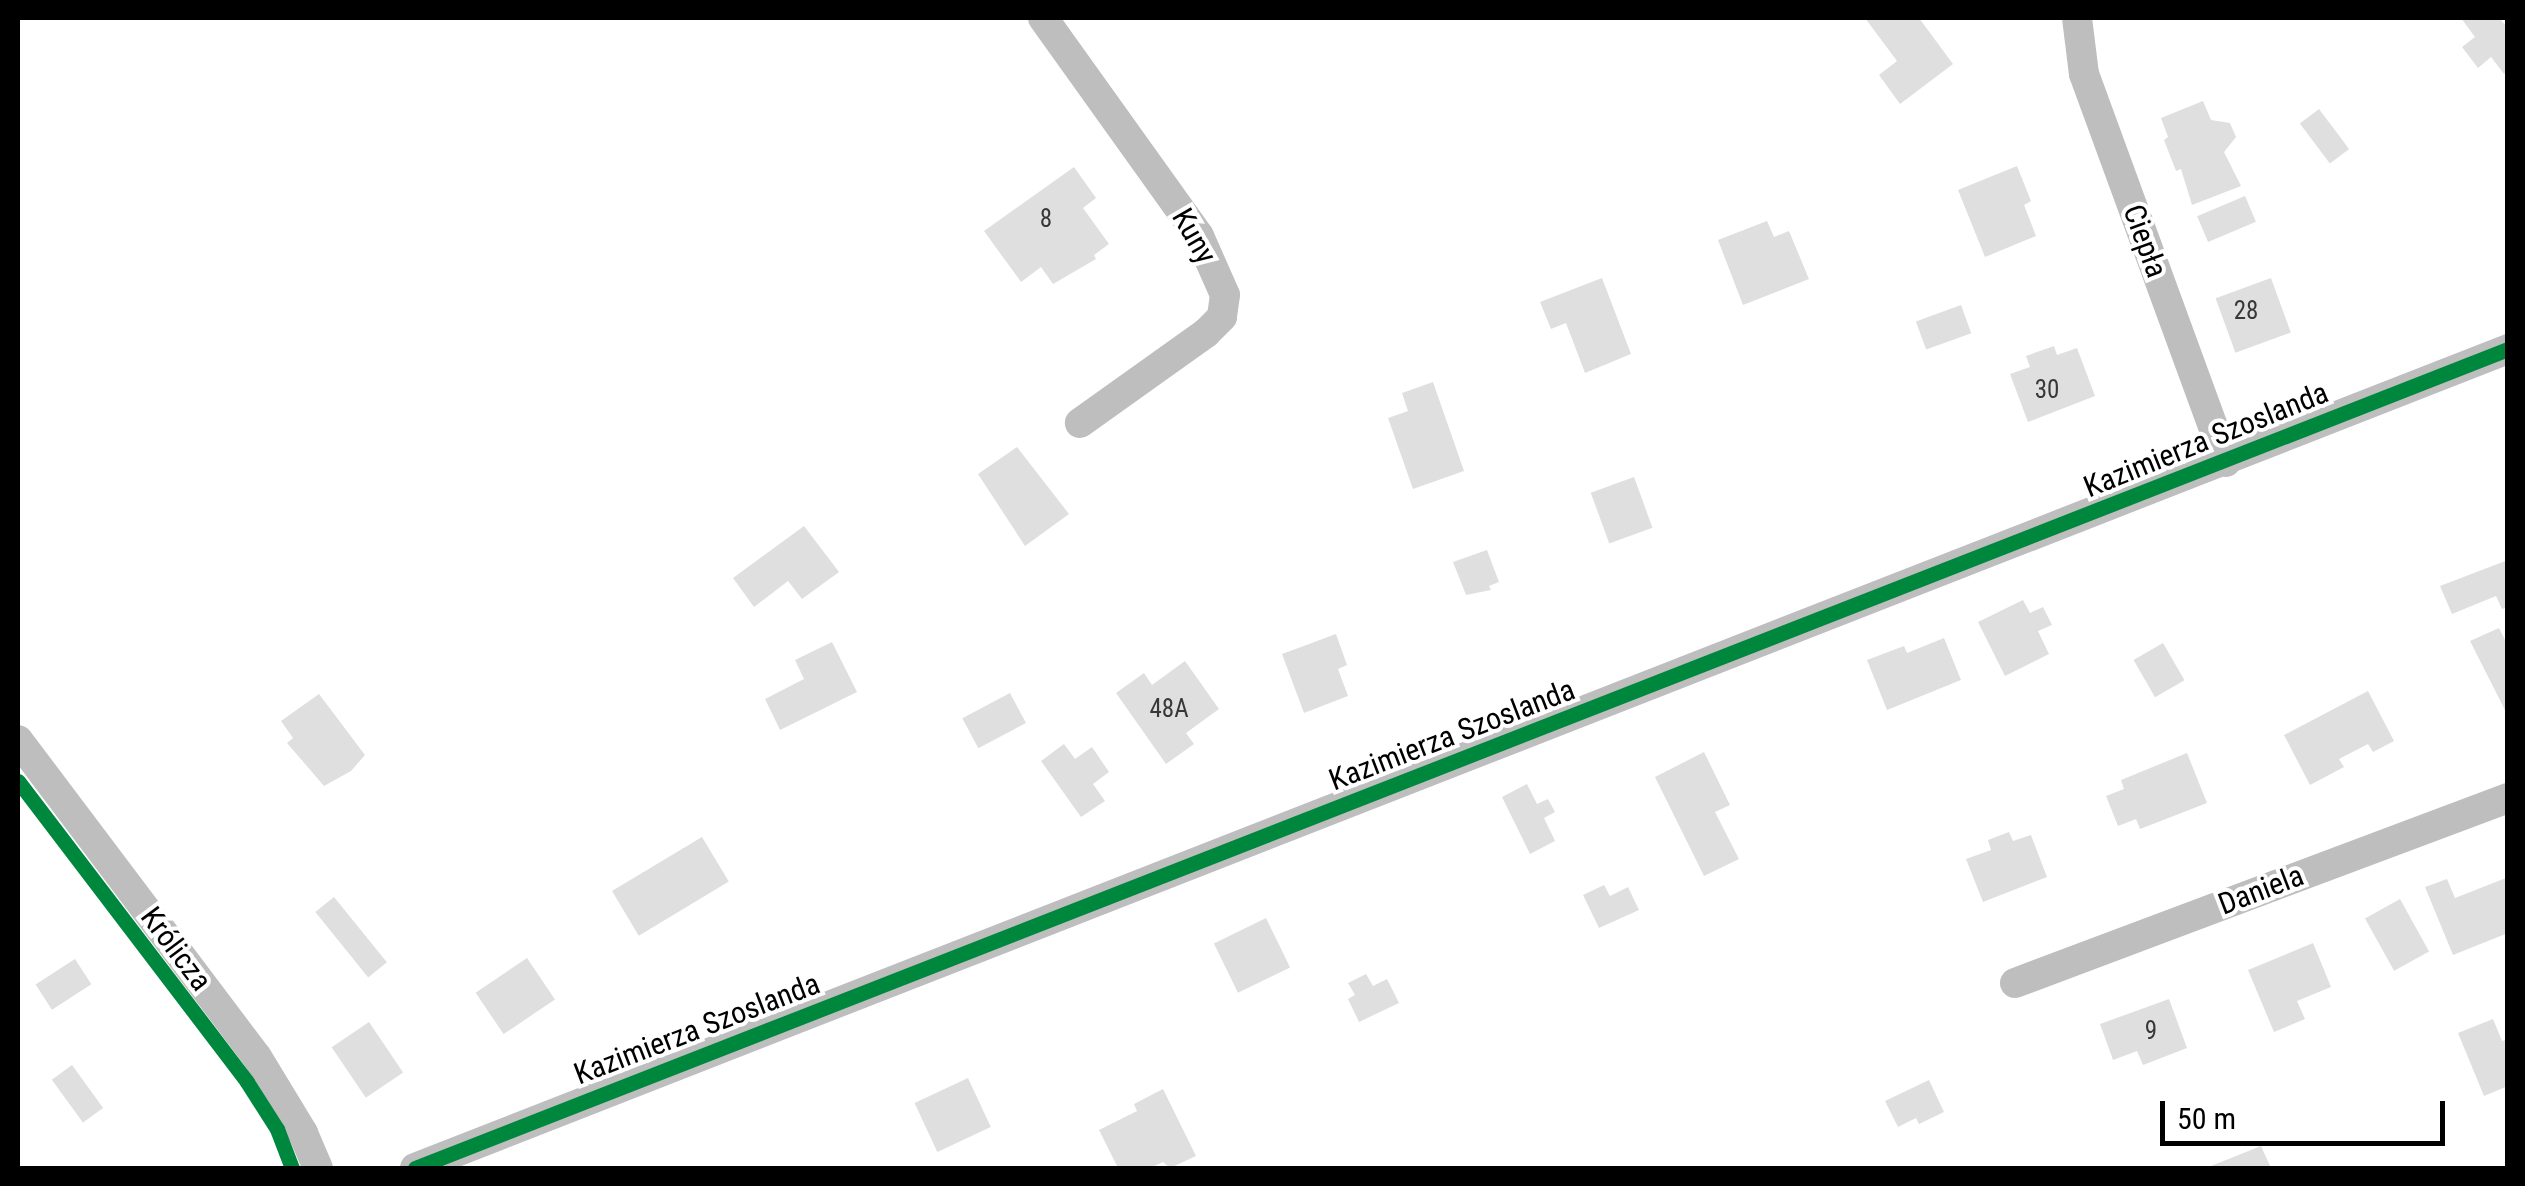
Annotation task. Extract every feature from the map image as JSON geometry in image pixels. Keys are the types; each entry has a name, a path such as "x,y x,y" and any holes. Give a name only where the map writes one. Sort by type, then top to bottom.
{"street":[{"name":"Kuny","path":"1042,18 1198,236 1225,295 1222,316 1206,334 1080,423"},
{"name":"Ciepła","path":"2078,18 2084,74 2226,462"},
{"name":"Kazimierza Szoslanda","path":"415,1168 2508,349"},
{"name":"Królicza","path":"18,740 257,1057 304,1133 318,1168"},
{"name":"Daniela","path":"2015,982 2508,798"}],"building":[{"path":"1865,18 1919,18 1953,64 1900,104 1879,75 1897,61"},
{"path":"2461,18 2499,18 2508,28 2508,71 2504,74 2491,57 2478,68 2462,47 2475,37"},
{"path":"2203,101 2211,120 2230,123 2236,137 2224,152 2241,186 2192,205 2181,169 2176,171 2164,140 2168,137 2161,118"},
{"path":"2319,109 2349,149 2330,163 2300,123"},
{"path":"2017,166 2031,201 2024,205 2036,236 1985,257 1958,190"},
{"path":"1074,167 1096,198 1083,208 1109,244 1094,255 1096,259 1053,284 1041,267 1021,282 984,231"},
{"path":"2245,196 2256,222 2208,242 2197,216"},
{"path":"1767,221 1774,237 1789,231 1809,279 1743,305 1718,240"},
{"path":"1602,278 1631,354 1585,373 1566,323 1551,329 1540,302"},
{"path":"2271,278 2291,333 2235,353 2216,298"},
{"path":"1961,305 1971,333 1926,350 1916,321"},
{"path":"2054,346 2057,355 2077,348 2095,396 2028,422 2010,374 2030,367 2026,356"},
{"path":"1433,382 1464,471 1413,489 1388,418 1408,411 1402,393"},
{"path":"1017,447 1069,514 1025,546 978,474"},
{"path":"1634,477 1652,528 1609,543 1591,493"},
{"path":"804,526 839,572 802,599 788,581 754,607 733,578"},
{"path":"1487,550 1499,582 1489,586 1491,590 1466,595 1453,562"},
{"path":"2508,560 2508,607 2502,609 2496,596 2452,614 2440,586"},
{"path":"2023,600 2030,613 2043,607 2052,625 2038,631 2049,654 2005,676 1978,622"},
{"path":"2499,628 2508,646 2508,716 2470,641"},
{"path":"1336,634 1347,665 1338,669 1348,696 1304,713 1282,654"},
{"path":"1944,638 1961,680 1887,710 1867,660 1904,646 1907,653"},
{"path":"832,642 857,692 780,730 765,699 804,679 795,660"},
{"path":"2163,643 2184,680 2155,697 2134,660"},
{"path":"1185,661 1219,709 1186,733 1194,744 1166,764 1116,693 1144,673 1152,685"},
{"path":"2368,691 2394,741 2373,752 2368,744 2339,759 2344,767 2310,785 2284,735"},
{"path":"1010,693 1026,723 978,748 962,718"},
{"path":"319,694 365,755 351,771 324,786 287,743 293,738 281,721"},
{"path":"1064,744 1075,759 1092,747 1109,772 1093,784 1105,801 1081,817 1041,761"},
{"path":"1704,752 1730,805 1715,812 1739,859 1704,876 1655,777"},
{"path":"2187,753 2207,803 2140,829 2136,819 2118,826 2106,796 2124,789 2121,780"},
{"path":"1527,784 1537,804 1548,799 1555,812 1544,818 1555,841 1530,854 1502,797"},
{"path":"2009,832 2013,841 2031,835 2047,877 1983,902 1966,859 1991,850 1988,840"},
{"path":"702,837 729,882 639,936 612,891"},
{"path":"2506,878 2508,933 2453,955 2425,887 2447,879 2455,898"},
{"path":"1604,885 1610,896 1628,887 1639,910 1599,928 1583,895"},
{"path":"334,897 387,962 368,977 315,912"},
{"path":"2400,899 2429,951 2394,971 2365,918"},
{"path":"1266,918 1290,967 1238,993 1214,943"},
{"path":"2313,943 2331,987 2297,1001 2305,1019 2274,1032 2248,970"},
{"path":"527,958 555,999 504,1034 476,993"},
{"path":"75,959 91,984 52,1010 36,985"},
{"path":"1366,974 1373,986 1387,979 1399,1003 1359,1022 1348,999 1355,995 1348,983"},
{"path":"2169,999 2187,1048 2143,1065 2137,1051 2113,1060 2100,1024"},
{"path":"2493,1019 2502,1041 2508,1039 2508,1086 2484,1096 2458,1033"},
{"path":"369,1022 403,1073 366,1098 332,1047"},
{"path":"72,1065 103,1108 83,1123 52,1080"},
{"path":"968,1078 991,1127 937,1152 915,1103"},
{"path":"1929,1080 1944,1112 1919,1124 1916,1118 1898,1127 1885,1101"},
{"path":"1163,1089 1196,1156 1170,1168 1163,1162 1150,1168 1118,1168 1099,1130 1137,1111 1134,1104"},
{"path":"2261,1146 2271,1168 2206,1168"}],"cycle path":[{"path":"415,1168 2508,349"},
{"path":"18,781 247,1082 277,1129 292,1168"}]}
